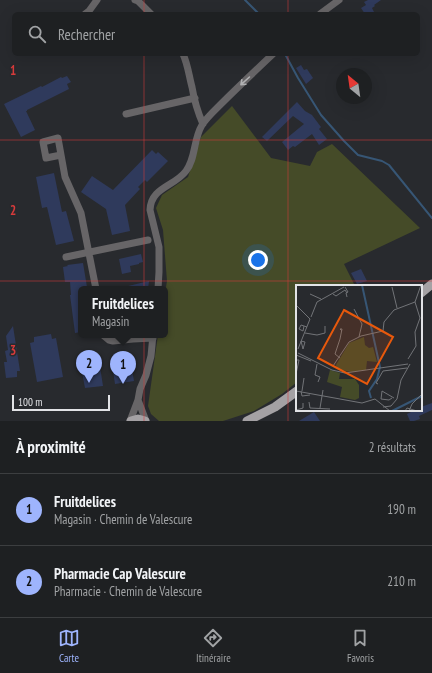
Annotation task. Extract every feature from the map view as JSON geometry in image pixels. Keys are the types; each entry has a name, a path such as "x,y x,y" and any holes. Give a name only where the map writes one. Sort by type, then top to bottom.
{"main road":[{"path":"422,292 432,284"},
{"path":"247,421 276,406 296,392"},
{"path":"131,421 138,419 145,421"}],"street":[{"path":"88,12 97,0"},
{"path":"135,0 149,12"},
{"path":"323,12 339,0"},
{"path":"184,56 203,124"},
{"path":"158,286 159,247 151,214 151,206 155,196 162,188 179,179 189,167 193,157 197,136 203,124 238,87 271,56"},
{"path":"126,114 195,98"},
{"path":"61,155 66,177 81,213 95,286"},
{"path":"66,257 148,240"},
{"path":"107,338 113,341 142,338"},
{"path":"131,421 140,389 146,375 151,356 153,338"},
{"path":"138,400 145,421"}],"green space":[{"path":"232,106 271,158 310,166 317,152 332,144 420,228 344,264 354,285 296,285 296,383 282,394 254,411 223,421 159,421 151,414 148,406 158,338 168,338 168,286 166,286 163,230 156,208 162,195 188,177 201,137"}],"building":[{"path":"368,0 381,0 372,8 374,12 364,12 361,8 366,5 364,2"},
{"path":"301,65 304,70 307,69 313,78 306,84 296,68"},
{"path":"67,76 71,82 67,84 69,89 26,111 35,130 21,137 4,104 61,77"},
{"path":"297,102 305,111 312,115 321,127 319,129 327,139 319,145 312,134 295,147 293,146 288,150 282,142 304,124 293,116 267,141 262,137"},
{"path":"152,150 156,154 158,152 168,161 147,182 145,180 138,187 140,189 125,205 130,231 112,235 106,209 81,192 92,176 113,190"},
{"path":"54,173 62,212 66,211 74,241 56,245 47,207 42,208 36,177"},
{"path":"141,254 143,262 130,266 131,272 122,274 119,259"},
{"path":"83,263 87,286 78,286 78,332 75,333 70,295 70,282 65,282 63,267 68,266 67,265"},
{"path":"361,269 367,281 357,284 351,273"},
{"path":"149,281 148,286 128,286"},
{"path":"13,326 20,371 17,371 17,377 6,378 4,362 7,362 5,351 8,350 6,336"},
{"path":"51,334 52,339 56,338 63,377 37,382 30,343 34,342 34,337"},
{"path":"126,352 126,355 129,355 129,357 133,356 134,363 131,364 134,381 115,384 111,358 114,358 113,354"},
{"path":"96,357 97,360 99,360 103,386 85,388 79,364 84,362 83,359"},
{"path":"432,403 432,410 419,416 420,419 410,421 407,414 413,411 422,411 422,407"},
{"path":"314,412 320,421 299,421"}],"waterway":[{"path":"245,0 257,12"},
{"path":"286,56 321,115 344,141 358,155 382,161 389,165 432,218"}],"place":[{"name":"Pharmacie Cap Valescure","path":"89,383"},
{"name":"Fruitdelices","path":"123,384"}]}
